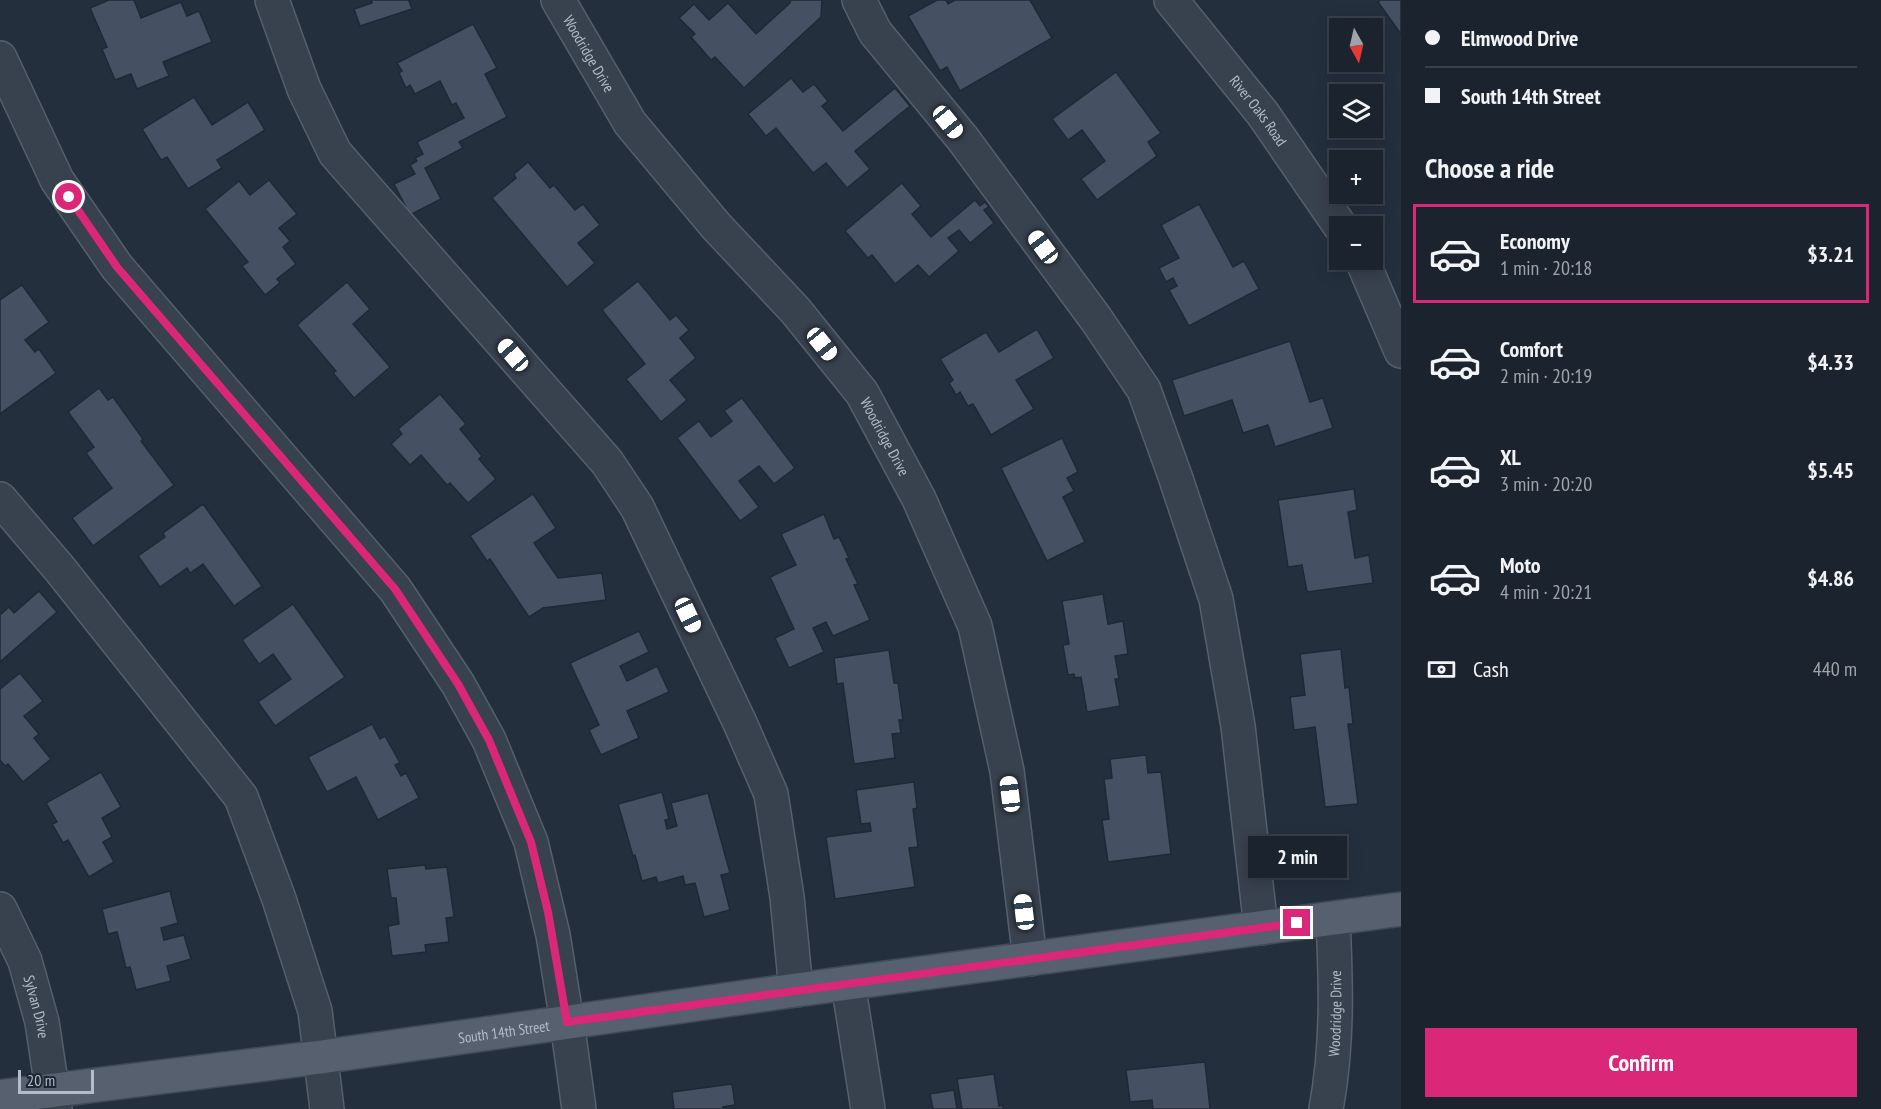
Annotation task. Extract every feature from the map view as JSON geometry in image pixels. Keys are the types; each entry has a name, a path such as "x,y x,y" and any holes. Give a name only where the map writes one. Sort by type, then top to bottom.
{"main road":[{"name":"South 14th Street","path":"0,1097 54,1100 321,1057 567,1022 1401,909"}],"street":[{"path":"272,0 304,89 335,153 599,453 637,507 740,723 771,794 787,897 796,990"},
{"name":"Woodridge Drive","path":"558,0 630,123 716,226 795,310 862,393 919,499 975,626 1007,771 1029,959"},
{"path":"859,0 875,32 963,140 1096,319 1144,390 1216,599 1238,726 1261,928"},
{"name":"River Oaks Road","path":"1171,0 1263,114 1333,216"},
{"path":"0,58 57,180 117,267 395,589 458,684 489,740 531,842 548,912 579,1109"},
{"path":"1366,270 1401,351"},
{"path":"0,499 59,568 241,797 279,899 315,1011 327,1109"},
{"name":"Sylvan Drive","path":"0,909 24,961 42,1022 54,1100"},
{"name":"Woodridge Drive","path":"1326,1109 1337,1001 1333,919"},
{"path":"849,983 868,1109"}],"building":[{"path":"109,0 134,0 141,18 181,2 187,16 199,11 212,42 163,62 169,76 137,89 131,74 115,80 102,49 107,47 90,8"},
{"path":"371,0 411,0 409,1 412,9 360,26 354,9 372,3"},
{"path":"790,0 822,0 821,17 744,88 715,57 711,60 691,37 695,34 679,18 694,4 709,20 728,3 756,34 790,3"},
{"path":"937,0 946,0 948,4 955,0 1030,0 1052,38 960,91 947,67 940,71 908,16"},
{"path":"1380,0 1401,0 1401,34 1378,2"},
{"path":"473,24 497,68 485,74 507,117 459,142 463,148 425,168 441,199 410,215 394,184 415,174 410,165 417,161 415,158 423,154 417,142 464,118 456,103 452,105 440,81 415,94 410,85 406,88 399,73 402,71 397,63"},
{"path":"1116,72 1161,133 1148,142 1157,156 1097,200 1081,179 1105,161 1082,130 1068,140 1052,119"},
{"path":"791,78 803,92 814,84 828,101 822,106 843,131 895,88 910,106 855,151 870,169 847,188 826,163 813,173 776,128 766,136 748,114"},
{"path":"194,97 212,125 248,102 265,130 217,160 222,168 188,189 167,157 161,160 142,129"},
{"path":"528,162 550,188 554,185 575,210 583,204 600,225 578,243 595,263 567,287 492,198 516,178 514,174"},
{"path":"269,180 297,214 279,228 290,241 283,247 296,264 277,279 280,283 265,295 242,266 248,262 205,209 239,181 250,195"},
{"path":"902,183 921,206 912,214 931,237 975,200 980,206 985,202 989,207 984,210 994,223 970,243 959,230 948,238 959,251 929,277 918,265 895,284 872,255 868,258 845,231"},
{"path":"1199,204 1233,267 1244,261 1259,289 1189,326 1169,290 1177,286 1173,278 1166,282 1159,268 1179,258 1161,225"},
{"path":"638,281 670,320 676,315 689,330 680,338 696,358 670,380 687,400 661,422 626,379 645,364 602,310"},
{"path":"347,282 370,309 353,324 390,367 354,398 333,373 336,371 297,325"},
{"path":"22,285 49,322 25,340 35,352 39,349 56,373 0,414 0,300"},
{"path":"1037,329 1054,358 1016,380 1034,409 991,435 973,404 968,406 960,392 956,395 949,383 953,380 940,359 986,332 999,352"},
{"path":"1290,341 1310,402 1323,398 1333,428 1275,447 1268,425 1243,433 1232,400 1184,416 1172,380"},
{"path":"99,388 108,400 113,397 143,439 141,441 174,485 93,546 72,518 112,488 86,453 94,447 68,412"},
{"path":"440,394 466,424 460,429 482,456 479,459 496,479 468,503 450,483 447,485 421,455 410,465 391,444 402,434 398,429"},
{"path":"742,398 795,468 774,484 759,466 739,481 759,507 740,521 677,438 699,421 711,437 732,421 724,411"},
{"path":"1062,438 1078,472 1067,478 1074,491 1063,497 1085,542 1047,561 1001,468"},
{"path":"1354,489 1357,510 1348,512 1355,558 1369,555 1373,583 1307,592 1302,565 1288,567 1278,500"},
{"path":"533,494 556,528 534,543 558,578 602,573 606,600 543,608 529,617 490,559 487,561 470,536"},
{"path":"203,504 262,586 234,606 203,564 190,573 187,568 160,587 138,556 165,537 163,533"},
{"path":"824,514 834,539 839,537 849,558 846,559 858,584 854,585 870,620 833,636 826,622 813,628 824,652 789,668 775,638 794,629 770,577 796,565 781,534"},
{"path":"39,591 57,612 0,662 0,615 9,607 14,613"},
{"path":"1103,594 1108,624 1123,621 1128,654 1115,656 1119,679 1115,679 1120,706 1087,712 1081,677 1075,678 1074,674 1068,675 1063,645 1069,644 1062,601"},
{"path":"293,604 345,677 275,726 258,702 291,679 273,654 259,664 242,640"},
{"path":"639,631 649,652 620,666 627,681 657,666 669,692 627,711 639,738 601,755 589,730 599,725 570,663"},
{"path":"1341,649 1345,688 1349,687 1353,724 1348,724 1358,804 1325,807 1315,727 1294,730 1290,697 1305,695 1300,654"},
{"path":"889,650 894,683 898,683 903,720 899,720 901,733 892,734 895,758 854,764 843,683 837,684 834,658"},
{"path":"20,673 43,701 24,716 39,734 34,738 51,759 23,782 8,764 5,766 0,760 0,689"},
{"path":"372,724 380,739 385,736 400,763 395,765 401,776 406,773 419,798 378,820 356,777 327,792 308,757"},
{"path":"1146,755 1148,773 1161,772 1171,854 1108,862 1102,820 1109,819 1104,779 1112,778 1110,759"},
{"path":"101,772 121,807 102,818 112,837 103,842 114,862 89,877 68,840 63,843 52,824 57,822 46,803"},
{"path":"914,782 917,808 913,809 918,847 909,848 915,887 835,899 826,837 871,831 870,823 861,824 856,790"},
{"path":"662,792 669,819 665,820 667,829 677,826 671,803 708,793 730,873 721,875 730,910 704,917 695,883 685,885 683,876 658,883 656,877 642,881 618,804"},
{"path":"425,865 426,869 447,867 454,917 446,918 449,942 425,945 426,952 392,956 388,926 399,924 396,898 391,898 387,869"},
{"path":"170,891 178,923 161,928 164,940 184,935 191,959 167,966 171,981 136,990 130,967 126,968 117,932 108,934 102,909"},
{"path":"1205,1062 1210,1109 1153,1109 1152,1100 1130,1102 1126,1070"},
{"path":"994,1074 999,1106 1003,1105 1003,1109 962,1109 957,1079"},
{"path":"732,1084 735,1105 723,1107 723,1109 674,1109 672,1092"},
{"path":"954,1090 957,1109 933,1109 930,1094"}],"route":[{"path":"69,197 117,267 395,589 458,684 489,740 531,842 553,935 567,1022 1297,923"}]}
